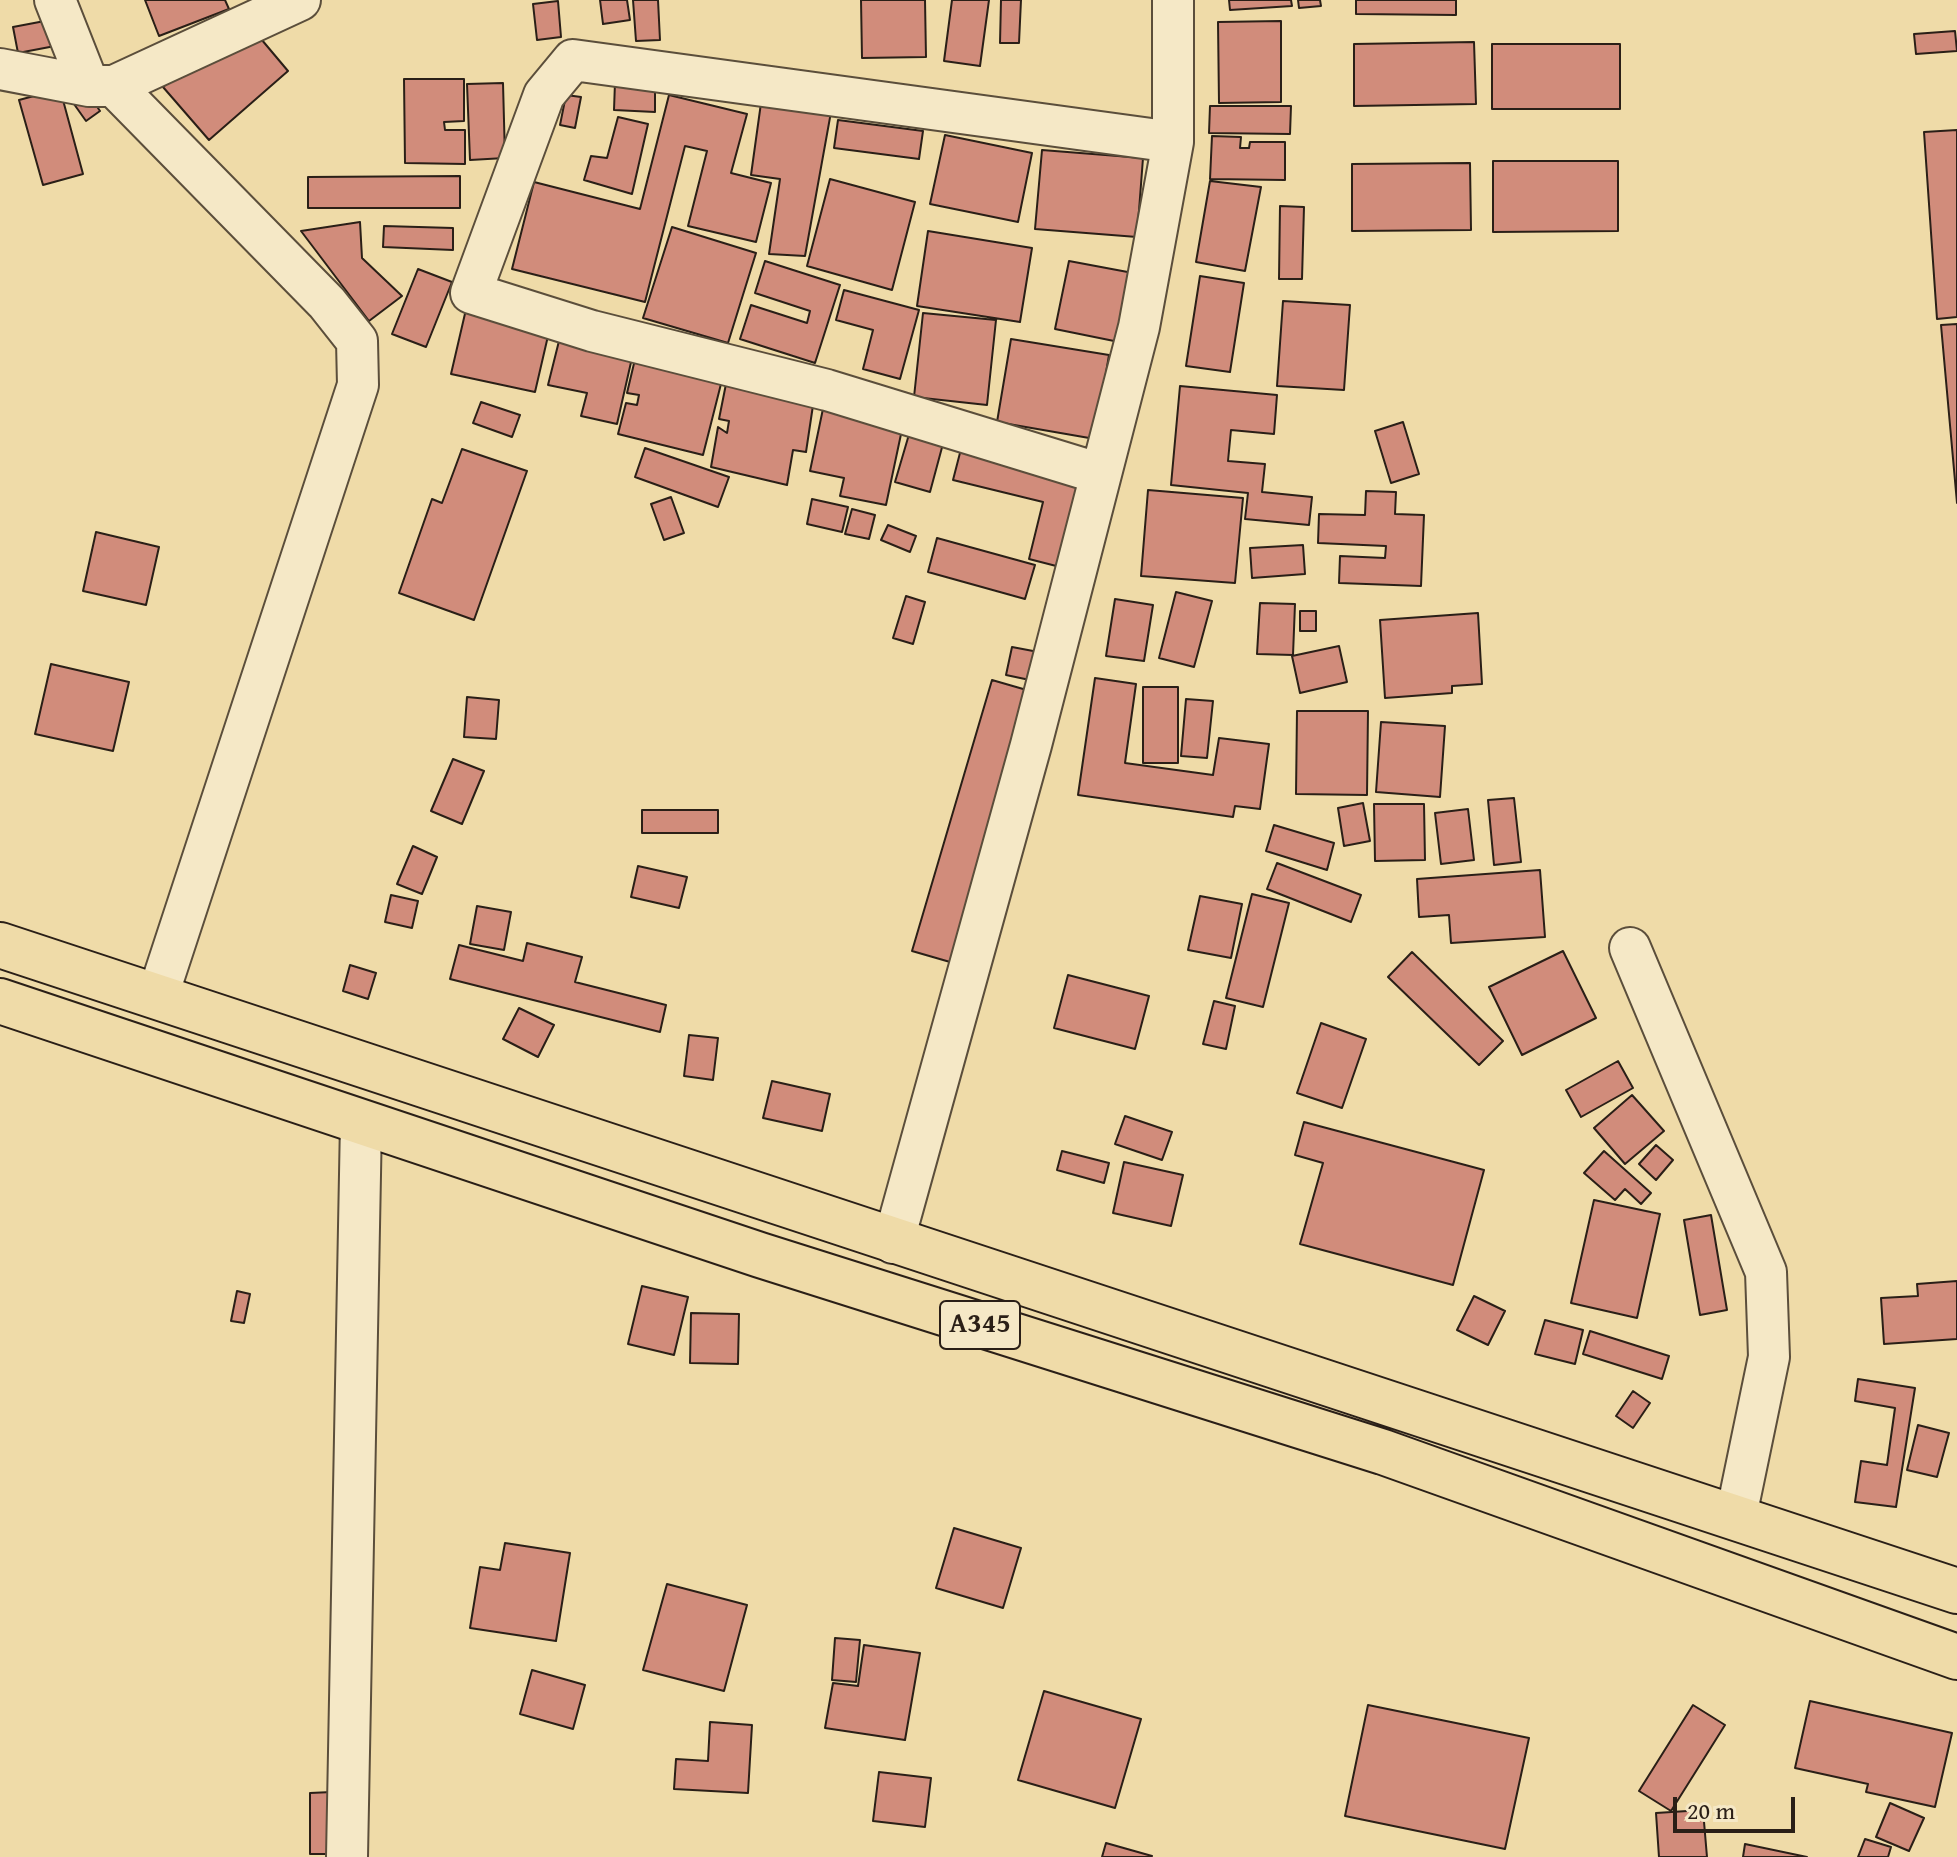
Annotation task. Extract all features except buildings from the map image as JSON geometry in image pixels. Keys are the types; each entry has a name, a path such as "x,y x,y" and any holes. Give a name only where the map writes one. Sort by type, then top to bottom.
{"highway":[{"name":"A345","path":"0,945 893,1243 1736,1516 1957,1591"},
{"name":"A345","path":"0,1001 760,1255 1383,1452 1957,1657"}],"street":[{"path":"55,0 101,86 327,303 357,341 358,385 157,998"},
{"path":"0,69 101,86 300,0"},
{"path":"893,1243 1031,745 1139,327 1173,142 1173,0"},
{"path":"1101,474 827,390 592,331 471,293 544,95 573,60 1173,142"},
{"path":"1630,948 1766,1272 1769,1357 1736,1516"},
{"path":"347,1857 361,1122"}]}
